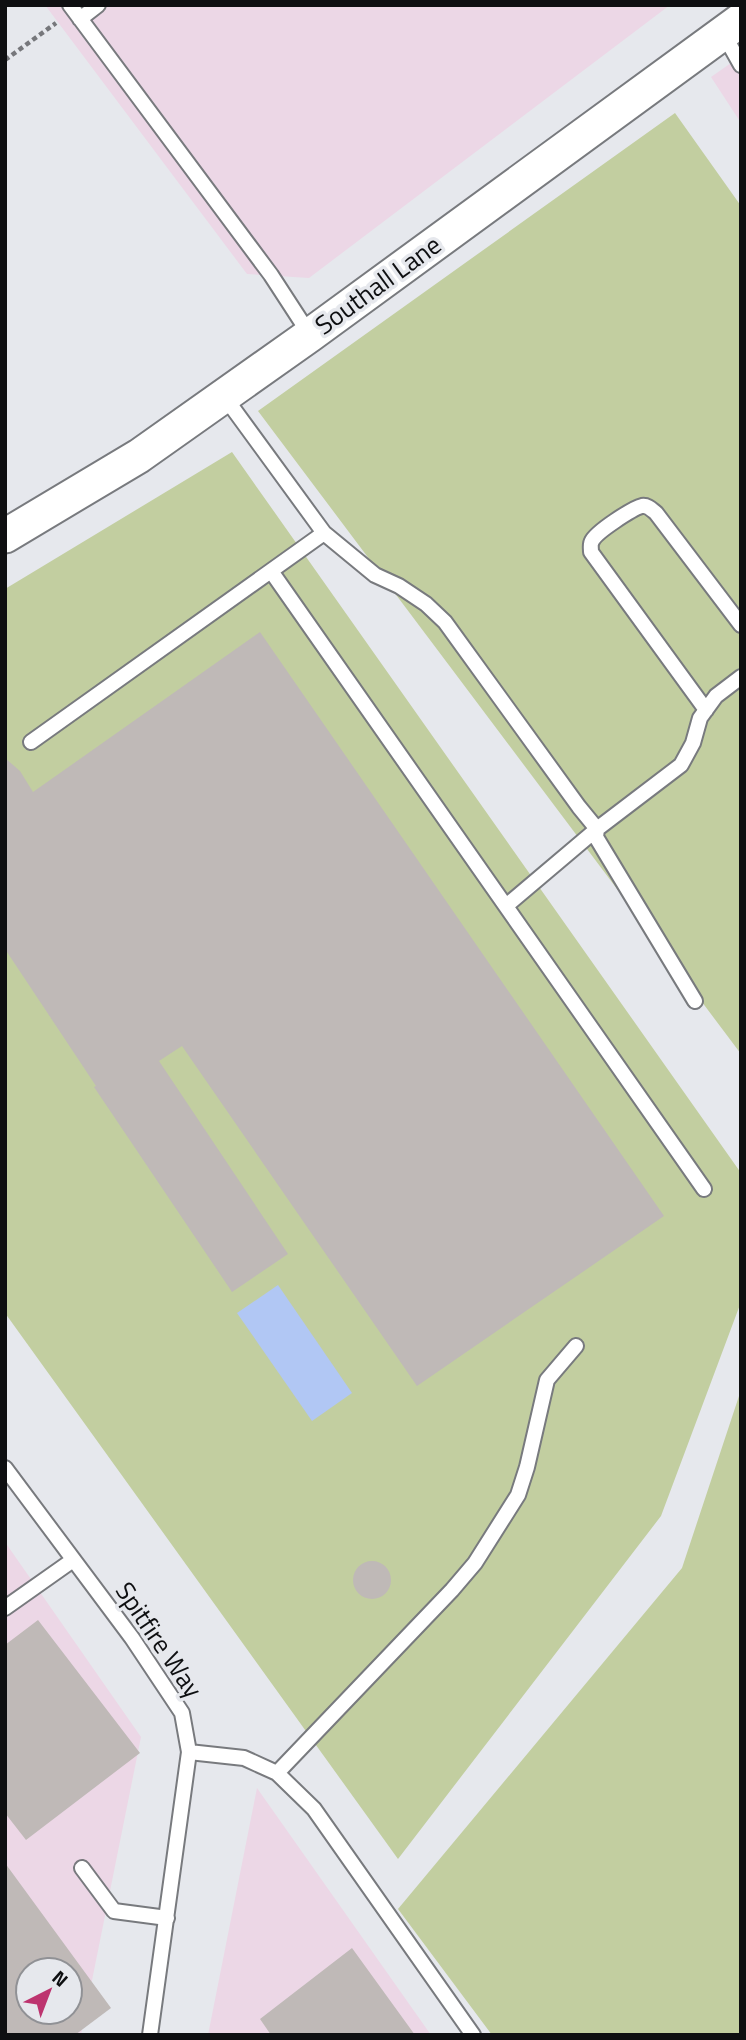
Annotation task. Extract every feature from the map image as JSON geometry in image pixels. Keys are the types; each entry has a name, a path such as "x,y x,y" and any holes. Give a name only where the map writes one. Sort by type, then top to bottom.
{"street":[{"name":"Southall Lane","path":"5,536 139,456 310,335 732,26"}],"lane":[{"path":"97,5 75,11 271,275 310,335"},
{"path":"732,26 741,65"},
{"path":"224,396 324,533 375,575 399,586 426,604 445,622 597,829 596,837 695,1001"},
{"path":"706,710 591,552 592,541 600,531 631,511 641,506 649,507 741,625"},
{"path":"30,742 324,533"},
{"path":"271,571 704,1189"},
{"path":"506,906 597,829 681,765 693,743 700,718 716,696 741,677"},
{"path":"277,1773 475,1563 518,1495 547,1380 576,1346"},
{"name":"Spitfire Way","path":"5,1468 132,1639 182,1713 189,1752 150,2035"},
{"path":"5,1608 73,1560"},
{"path":"189,1752 244,1758 277,1773 314,1809 473,2035"},
{"path":"82,1868 114,1911 167,1918"}],"path":[{"path":"5,60 75,11"}],"shaded area":[{"path":"45,5 670,5 309,278 247,274"},
{"path":"741,56 741,123 711,77"},
{"path":"5,1542 141,1737 84,2020 84,1956 14,1956 14,2026 83,2026 81,2035 5,2035"},
{"path":"257,1788 431,2035 208,2035"}],"green space":[{"path":"675,113 741,206 741,1054 258,411"},
{"path":"232,452 741,1173 741,1302 661,1516 398,1859 5,1313 5,589"},
{"path":"741,1390 741,2035 492,2035 398,1909 682,1568"}],"water":[{"path":"278,1285 352,1393 312,1421 237,1313"}],"building":[{"path":"260,632 664,1216 417,1386 182,1046 159,1061 288,1254 232,1292 5,949 5,758 20,771 33,792"},
{"path":"372,1561 385,1567 391,1580 385,1593 372,1599 359,1593 353,1580 359,1567"},
{"path":"38,1620 140,1753 26,1840 5,1813 5,1645"},
{"path":"5,1863 73,1956 14,1956 14,2026 84,2026 84,1971 111,2008 75,2035 5,2035"},
{"path":"352,1948 415,2035 271,2035 260,2019"}]}
